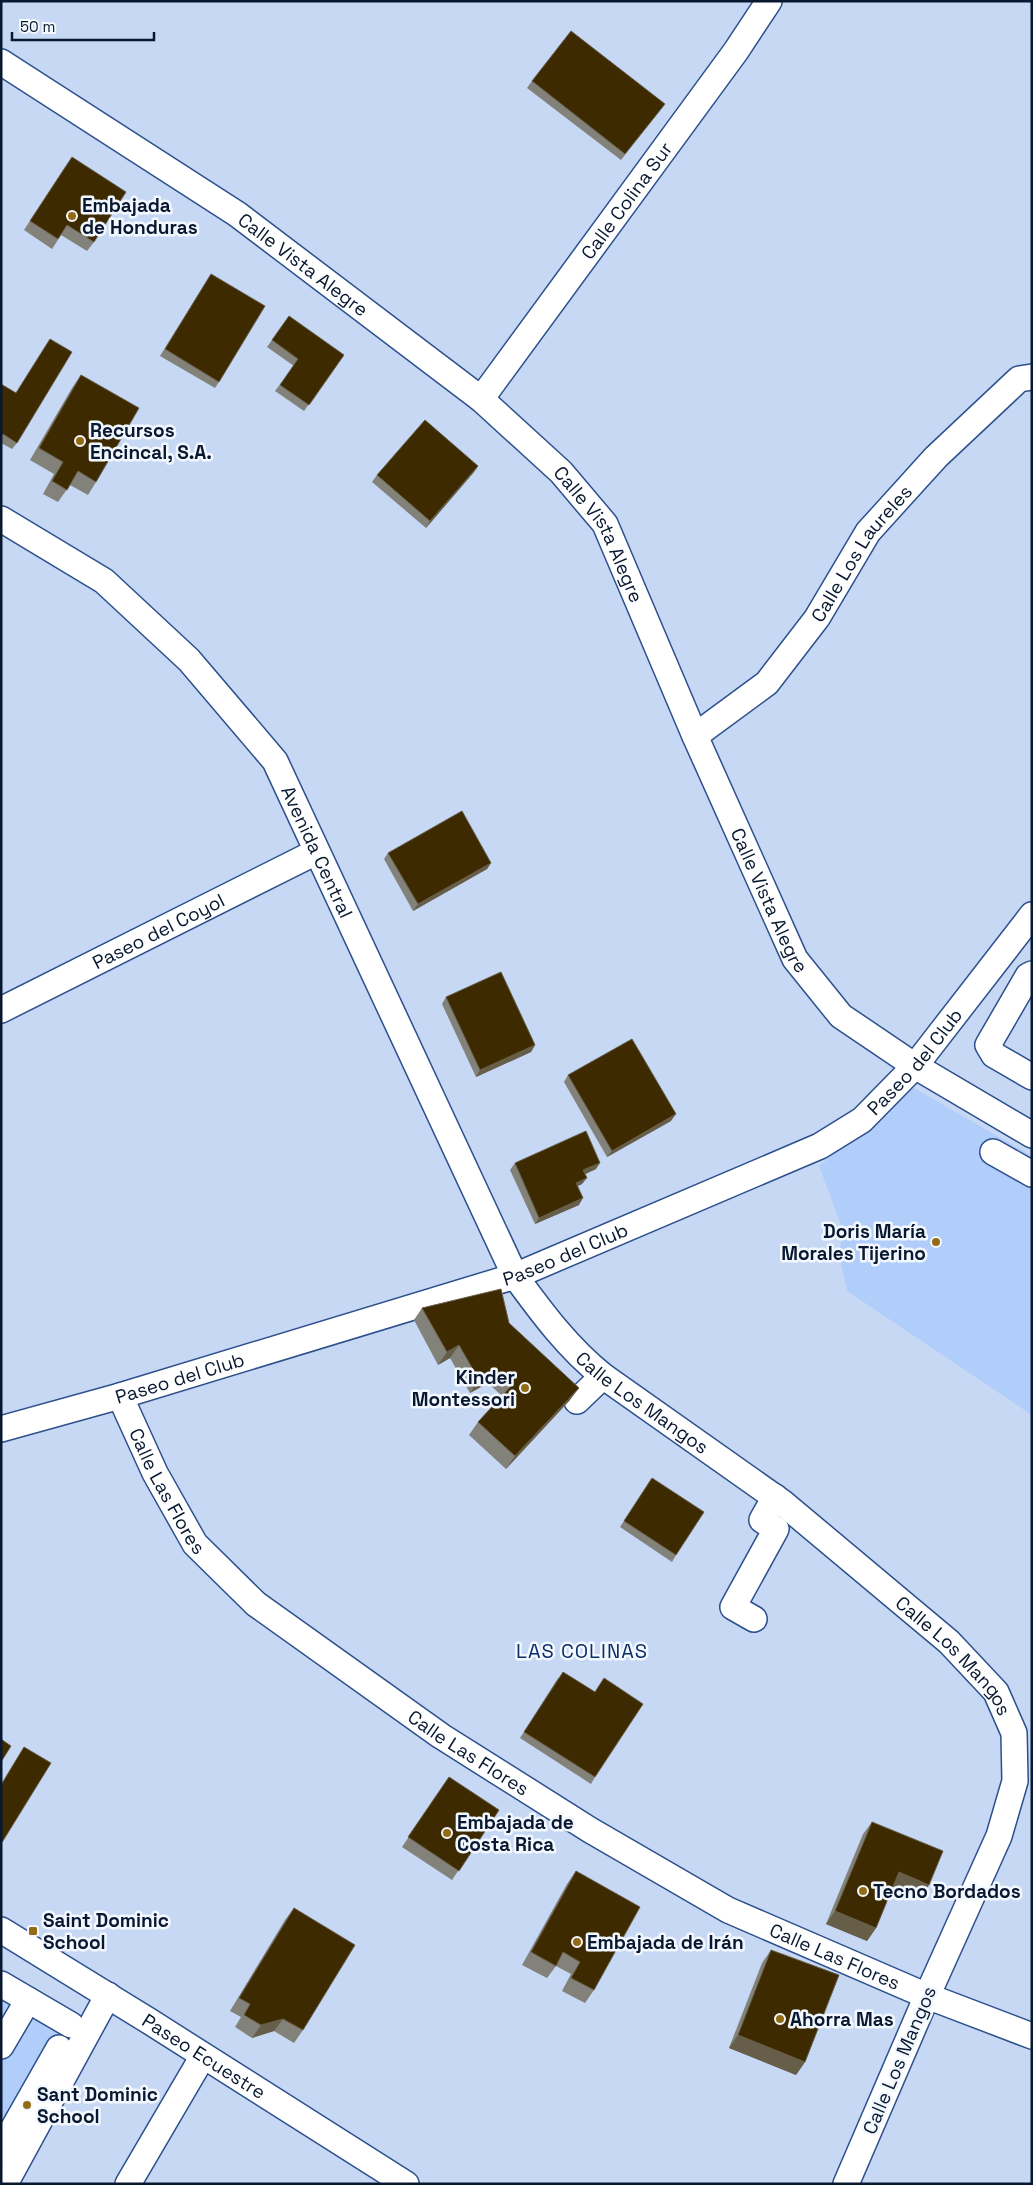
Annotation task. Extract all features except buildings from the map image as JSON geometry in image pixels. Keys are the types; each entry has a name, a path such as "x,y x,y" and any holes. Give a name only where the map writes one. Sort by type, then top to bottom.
{"street":[{"name":"Calle Colina Sur","path":"481,399 724,68 769,1"},
{"name":"Calle Vista Alegre","path":"1,62 237,214 481,399 561,472 605,524 695,736 796,959 841,1016 915,1066 1032,1135"},
{"name":"Calle Los Laureles","path":"695,736 767,683 817,618 868,532 936,458 1019,379 1032,377"},
{"name":"Avenida Central","path":"1,519 104,581 189,660 275,761 516,1276"},
{"name":"Paseo del Coyol","path":"1,1010 316,852"},
{"name":"Paseo del Club","path":"1,1429 120,1396 516,1276 820,1146 862,1120 915,1066 1032,916"},
{"path":"1032,974 1028,976 988,1045 994,1055 1032,1077"},
{"path":"992,1152 1032,1174"},
{"name":"Calle Los Mangos","path":"516,1276 539,1309 566,1342 586,1362 775,1498 949,1642 996,1692 1014,1733 1016,1780 999,1836 927,1996 846,2184"},
{"path":"577,1401 604,1376"},
{"name":"Calle Las Flores","path":"120,1396 154,1473 195,1544 256,1604 441,1736 590,1830 728,1910 927,1996 1032,2036"},
{"path":"754,1619 734,1607 776,1529 762,1520 775,1498"},
{"name":"Paseo Ecuestre","path":"1,1930 406,2184"},
{"path":"1,1984 71,2025"},
{"path":"41,2098 71,2025 100,1991"},
{"path":"5,2184 7,2152 41,2098 100,1991"},
{"path":"1,2046 28,2000"},
{"path":"128,2184 203,2056"}],"shaded area":[{"name":"Doris María Morales Tijerino","path":"914,1088 1032,1156 1032,1415 847,1291 839,1253 843,1230 819,1166"},
{"name":"Sant Dominic School","path":"1,1975 95,2027 1,2184"}],"place":[{"name":"Embajada de Honduras","path":"72,216"},
{"name":"Recursos Encincal, S.A.","path":"80,441"},
{"name":"Doris María Morales Tijerino","path":"936,1242"},
{"name":"Kinder Montessori","path":"525,1388"},
{"name":"Embajada de Costa Rica","path":"447,1833"},
{"name":"Tecno Bordados","path":"863,1891"},
{"name":"Saint Dominic School","path":"33,1931"},
{"name":"Embajada de Irán","path":"577,1942"},
{"name":"Ahorra Mas","path":"780,2019"},
{"name":"Sant Dominic School","path":"27,2105"}],"district":[{"name":"LAS COLINAS","path":"582,1651"}]}
